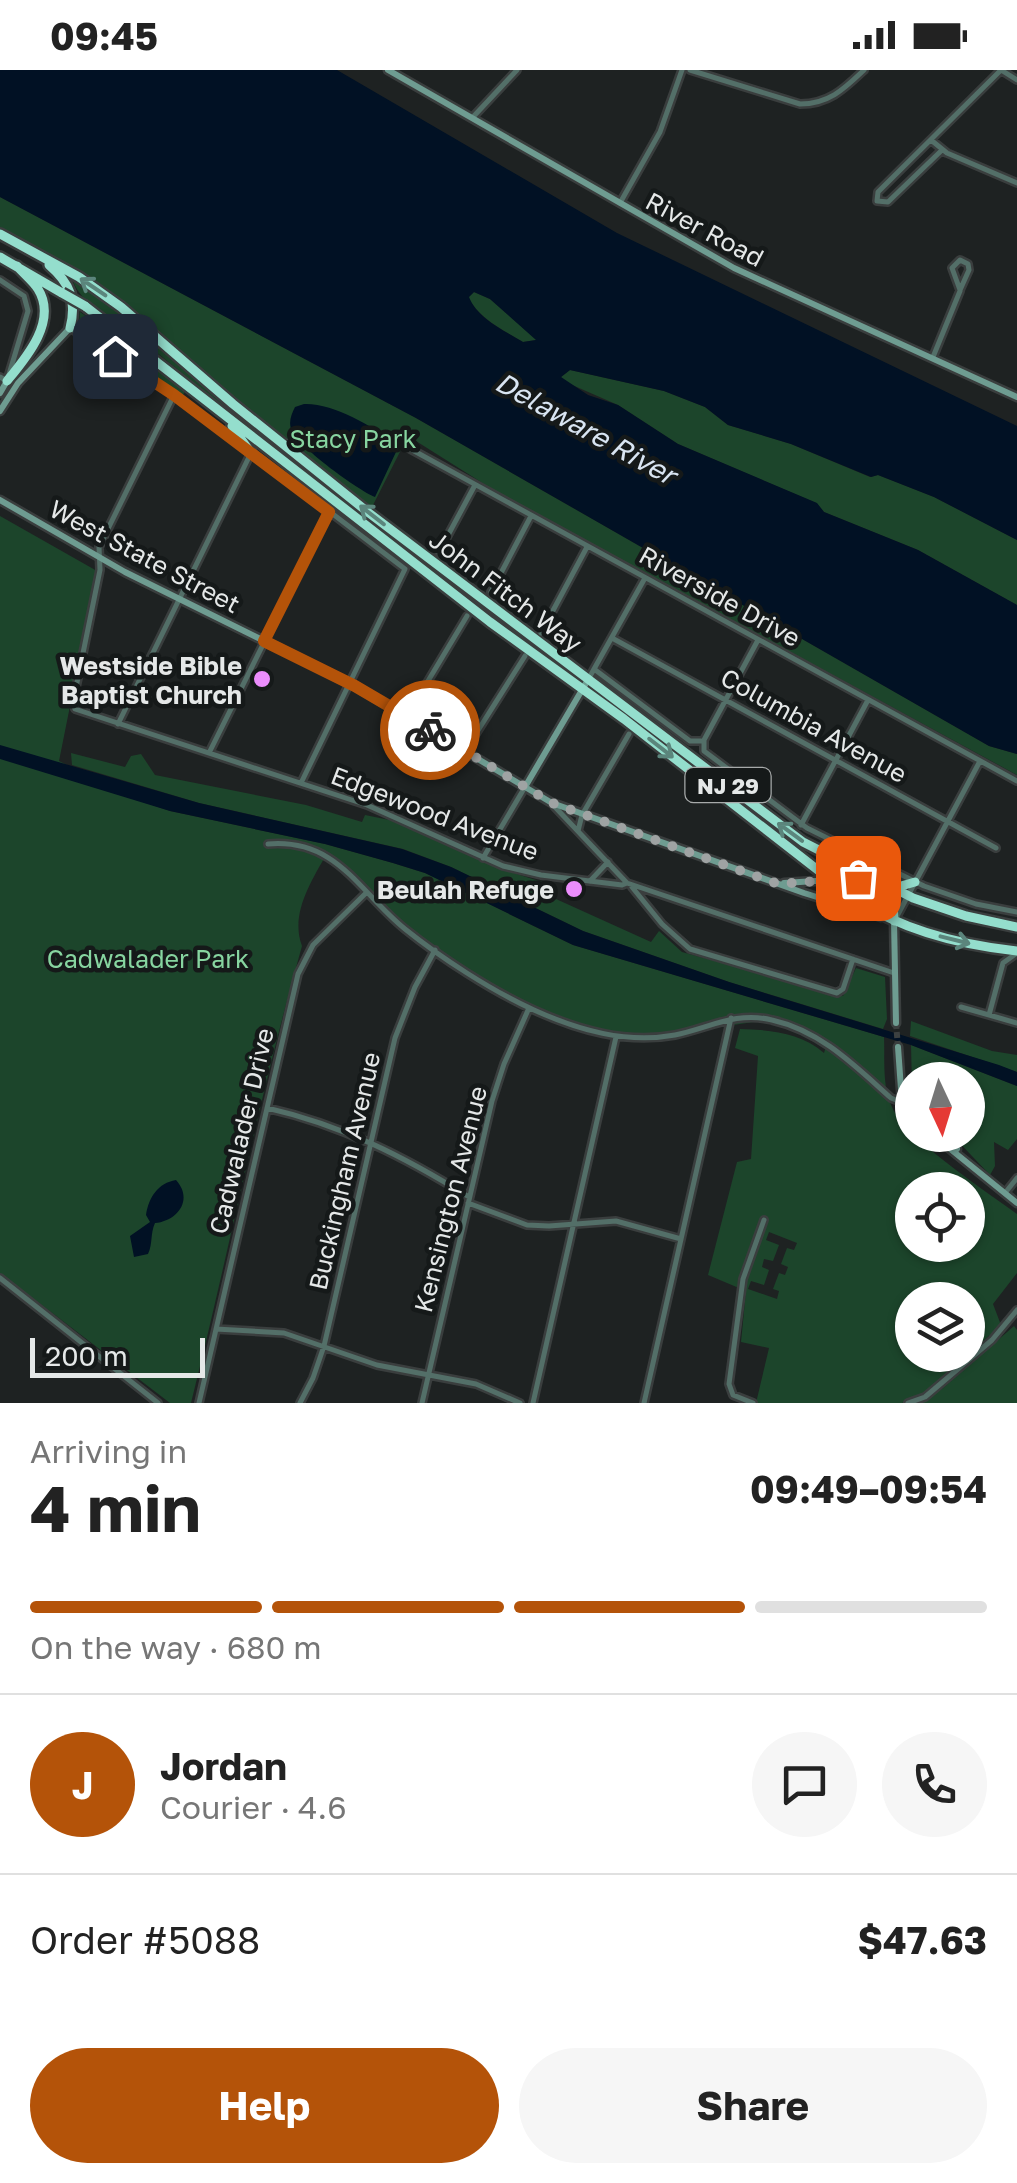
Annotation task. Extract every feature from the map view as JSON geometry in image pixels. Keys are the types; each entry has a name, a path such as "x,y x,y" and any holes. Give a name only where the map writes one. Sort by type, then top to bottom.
{"highway":[{"path":"0,234 62,276 74,307 70,328"},
{"name":"John Fitch Way","path":"0,234 80,277 122,307 369,513 592,674 803,842 909,896 966,916 1017,926"},
{"name":"John Fitch Way","path":"0,256 84,306 470,607 855,899 891,919"},
{"path":"3,379 30,350 44,317 40,291 16,266"},
{"path":"202,396 238,432 252,453"},
{"path":"855,899 852,890 858,878"},
{"path":"831,880 874,880"},
{"path":"891,919 893,901 888,887 915,882"},
{"name":"NJ 29","path":"891,919 989,948 1017,952"}],"main road":[{"name":"River Road","path":"388,70 619,205 760,281 1017,397"},
{"path":"0,411 18,383 70,328"},
{"path":"0,393 3,379"},
{"name":"West State Street","path":"0,500 99,558 350,683 552,803"},
{"path":"525,786 592,674"},
{"path":"552,803 856,911 891,919 896,1023"},
{"path":"778,884 831,880"},
{"path":"898,1047 899,1062"},
{"path":"956,1152 1017,1203"},
{"path":"959,1152 964,1158"}],"street":[{"path":"473,117 517,70"},
{"path":"619,205 660,132 686,70 800,104 836,95 864,70"},
{"path":"942,150 891,200 879,203 878,192 1002,70 1017,80"},
{"path":"931,140 942,150 1017,183"},
{"path":"933,357 970,270 960,260 952,268 960,290"},
{"path":"0,280 27,300 23,332 3,379"},
{"path":"70,328 174,395 405,569 301,783"},
{"path":"99,558 107,530 174,395"},
{"name":"Riverside Drive","path":"404,446 1017,781"},
{"path":"118,724 252,453"},
{"path":"440,552 476,486"},
{"path":"209,753 329,512"},
{"path":"491,592 532,516"},
{"path":"541,632 587,546"},
{"name":"Edgewood Avenue","path":"99,558 74,702 78,711 400,818 483,858 530,873 629,884 894,972"},
{"path":"645,578 592,674 690,741 704,740"},
{"path":"406,716 467,616"},
{"name":"Columbia Avenue","path":"612,638 996,848"},
{"path":"758,640 704,740 704,751 801,824 915,882 976,904 1017,912"},
{"path":"465,751 524,656"},
{"path":"801,824 868,700"},
{"path":"578,831 582,815 629,734"},
{"path":"891,919 909,896 980,761"},
{"path":"483,858 525,786"},
{"name":"West State Street","path":"552,803 666,929 698,953 838,992 843,989 853,959"},
{"path":"268,844 285,843 324,854 342,865 394,920 435,950 528,1008 567,1024 616,1036 678,1034 732,1018 772,1020 809,1033 833,1047 895,1099"},
{"path":"590,881 608,862"},
{"name":"Cadwalader Drive","path":"199,1403 301,965 322,934 367,892"},
{"path":"989,948 1001,968 990,1015"},
{"name":"Buckingham Avenue","path":"300,1403 314,1378 324,1346 399,1026 435,950"},
{"path":"1001,968 1017,952"},
{"path":"961,1007 1017,1023"},
{"name":"Kensington Avenue","path":"422,1403 496,1087 528,1008"},
{"path":"644,1403 732,1018"},
{"path":"534,1403 616,1036"},
{"path":"268,1108 308,1118 371,1142 469,1200 527,1224 616,1221 681,1239"},
{"path":"1005,1193 1017,1178"},
{"path":"753,1403 729,1390 743,1279 764,1220"},
{"path":"0,1278 158,1403"},
{"path":"908,1403 926,1400 1015,1316"},
{"path":"216,1328 270,1331 377,1365 476,1384 520,1403"}],"green space":[{"name":"Stacy Park","path":"0,197 416,418 989,746 1017,754 1017,775 500,494 408,436 369,513 101,291 0,237"},
{"path":"72,279 138,327 296,461 508,628 151,348 95,309"},
{"path":"474,292 490,299 537,340 523,342 492,323 468,297"},
{"path":"80,312 132,347 185,391 182,397 79,324"},
{"path":"570,370 664,391 705,407 728,425 934,497 1017,540 1017,605 918,550 824,512 816,503 678,444 618,405 563,381 561,377"},
{"name":"Cadwalader Park","path":"0,516 97,571 59,761 132,798 170,811 325,844 425,873 573,945 884,1037 887,1090 895,1112 895,1152 935,1152 960,1172 895,1172 895,1262 985,1262 985,1190 1017,1214 1017,1273 993,1304 1001,1325 985,1340 985,1282 895,1282 895,1372 949,1372 926,1393 902,1403 756,1403 769,1348 741,1342 746,1291 708,1275 737,1162 751,1159 758,1056 735,1048 740,1029 795,1036 824,1053 827,1043 768,1020 623,1041 533,1012 424,944 326,855 300,910 302,946 191,1403 170,1403 0,1273","holes":["769,1232 797,1243 794,1250 787,1248 781,1264 788,1267 785,1275 779,1273 773,1289 779,1291 777,1299 748,1289 751,1281 764,1285 769,1270 762,1267 764,1259 773,1261 779,1245 766,1240"]},
{"path":"71,753 125,767 131,756 141,754 155,775 306,805 362,822 365,815 404,823 501,869 555,886 556,899 651,942 659,931 682,952 843,996 856,968 885,977 887,1019 883,1029 729,982 583,931 451,867 403,849 199,803 72,765"},
{"path":"911,1021 992,1051 1017,1055 1017,1072 910,1036"},
{"path":"911,1045 955,1062 911,1062"},
{"path":"985,1074 1017,1086 1017,1139 1008,1150 994,1142 995,1166 990,1175 968,1152 985,1152"},
{"path":"1014,1326 1017,1403 917,1403 961,1372 985,1372 985,1351"}],"water":[{"name":"Delaware River","path":"0,70 337,70 617,233 1017,426 1017,540 934,497 728,425 705,407 664,391 570,370 561,377 588,395 618,405 678,444 817,503 824,512 918,550 1017,605 1017,754 989,746 416,418 0,197","holes":["474,292 490,299 536,340 523,342 499,328 478,311 469,297"]},
{"path":"304,404 340,411 395,443 396,452 375,497 330,468 297,439 291,419 295,407"},
{"path":"0,745 199,803 402,849 451,867 583,931 729,982 999,1065 1017,1072 1017,1086 985,1074 985,1062 955,1062 911,1045 573,945 425,873 325,844 170,811 0,759"},
{"path":"176,1180 183,1195 180,1208 170,1218 155,1223 148,1254 134,1257 130,1236 150,1222 146,1215 155,1192"}],"tunnel":[{"path":"896,1023 898,1047"}],"way so far":[{"path":"430,730 552,803 778,884 858,878"}],"place":[{"name":"Westside Bible Baptist Church","path":"262,679"},
{"name":"Beulah Refuge","path":"574,889"}],"route":[{"path":"115,356 174,395 329,512 264,641 355,686 430,730"}]}
